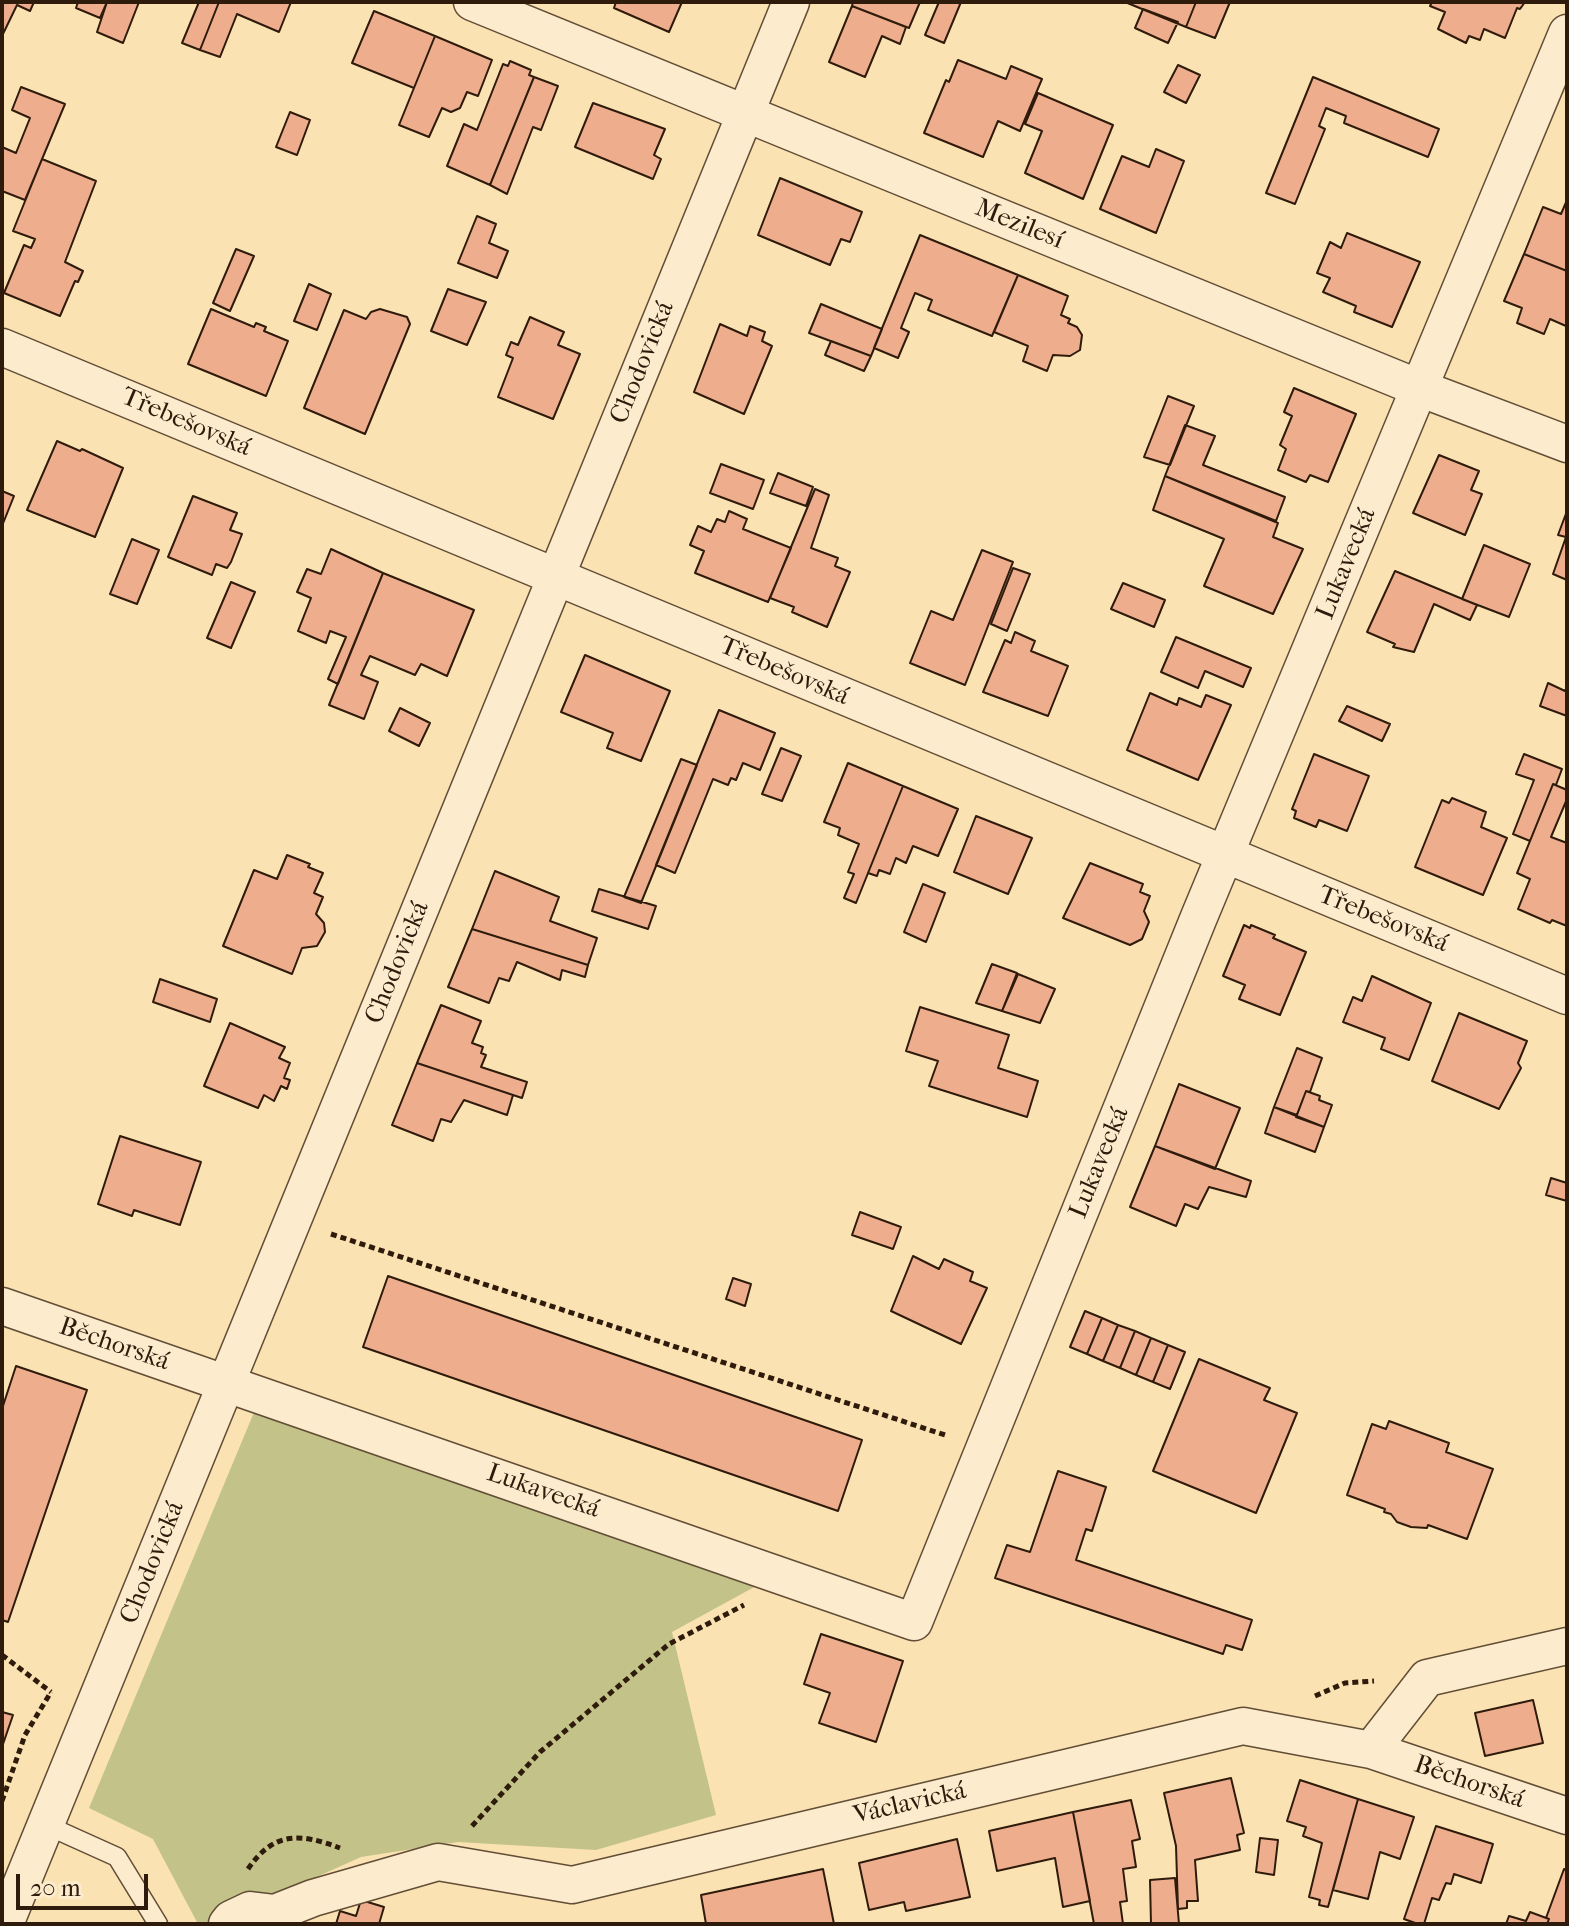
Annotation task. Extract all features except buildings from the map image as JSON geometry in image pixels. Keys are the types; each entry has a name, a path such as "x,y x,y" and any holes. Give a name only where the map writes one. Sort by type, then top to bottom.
{"street":[{"name":"Mezilesí","path":"472,2 1419,388 1567,444"},
{"name":"Chodovická","path":"5,1924 791,2"},
{"name":"Lukavecká","path":"226,1384 914,1622 1226,856 1567,33"},
{"name":"Třebešovská","path":"2,347 1567,996"},
{"name":"Běchorská","path":"2,1306 226,1384"},
{"path":"1371,1750 1427,1678 1567,1646"},
{"name":"Václavická","path":"227,1924 250,1910 275,1913 313,1898 438,1862 572,1885 1243,1726 1371,1750"},
{"name":"Běchorská","path":"1371,1750 1567,1816"}],"lane":[{"path":"46,1825 117,1857 158,1924"}],"path":[{"path":"292,1221 985,1448"},
{"path":"438,1862 540,1752 669,1644 795,1579"},
{"path":"2,1655 51,1692 93,1709"},
{"path":"1301,1702 1345,1683 1427,1678"},
{"path":"2,1801 25,1735 51,1692"}],"green space":[{"path":"255,1410 758,1585 672,1632 716,1815 596,1850 458,1842 361,1857 212,1924 198,1924 153,1839 89,1808"}]}
